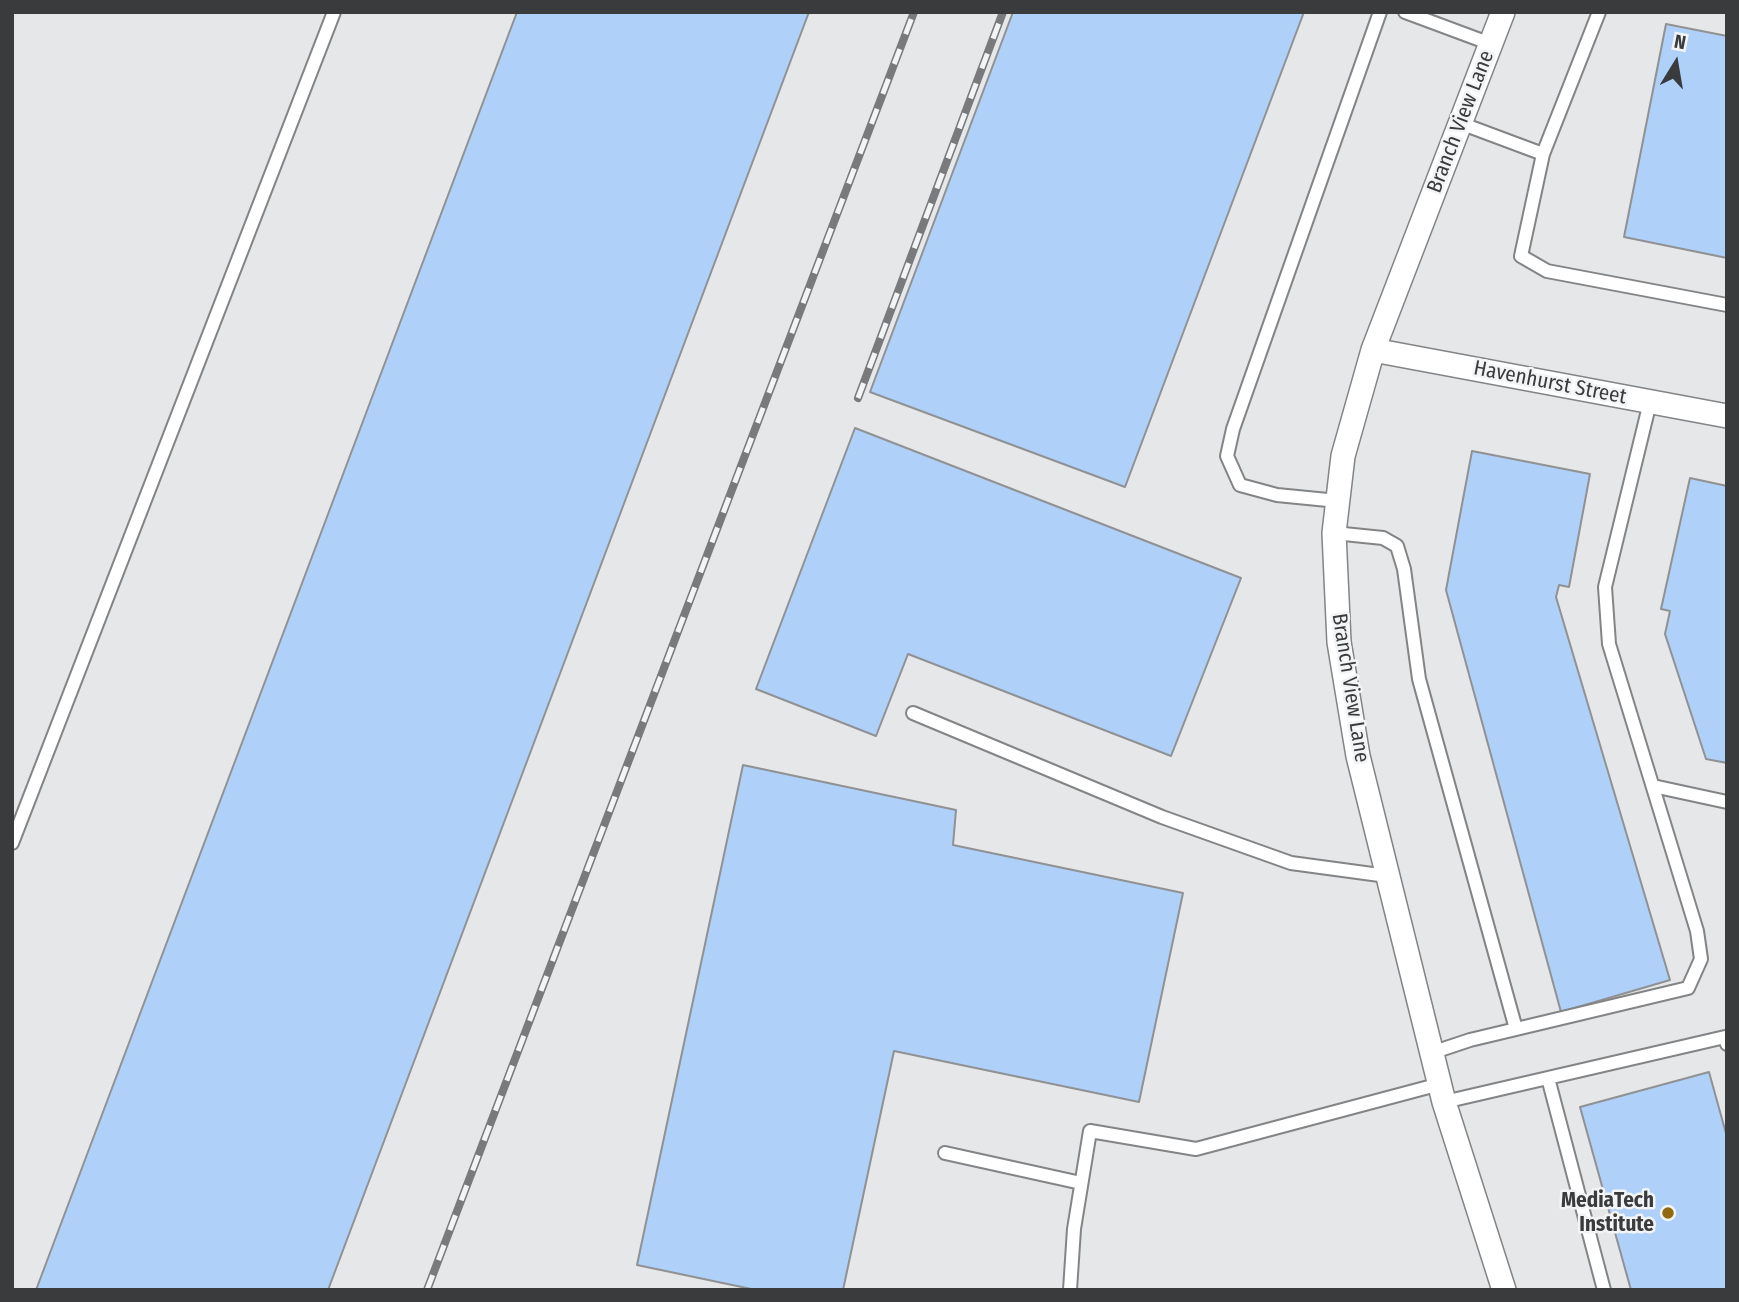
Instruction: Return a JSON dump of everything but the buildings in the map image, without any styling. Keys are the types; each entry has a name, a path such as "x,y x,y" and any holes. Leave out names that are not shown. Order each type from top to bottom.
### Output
{"street":[{"name":"Branch View Lane","path":"1503,12 1373,350 1343,456 1334,533 1339,642 1358,756 1442,1093 1504,1290"},
{"name":"Havenhurst Street","path":"1373,350 1727,416"}],"lane":[{"path":"12,843 334,12"},
{"path":"1338,501 1277,495 1240,485 1227,456 1233,429 1380,12"},
{"path":"1405,12 1491,44"},
{"path":"1599,12 1543,154 1521,256 1547,271 1727,305"},
{"path":"1460,123 1543,154"},
{"path":"1432,1054 1470,1040 1688,988 1701,958 1697,931 1609,644 1605,587 1650,402"},
{"path":"1334,533 1383,538 1397,546 1404,569 1419,679 1516,1029"},
{"path":"913,713 1162,817 1291,863 1387,876"},
{"path":"1653,786 1727,802"},
{"path":"1070,1290 1074,1229 1090,1131 1196,1149 1442,1093 1548,1078 1724,1037 1727,1044"},
{"path":"1548,1078 1604,1290"},
{"path":"945,1153 1081,1183"}],"railway":[{"path":"427,1290 914,12"},
{"path":"858,398 1003,12"}],"place":[{"name":"MediaTech Institute","path":"1668,1213"}]}
